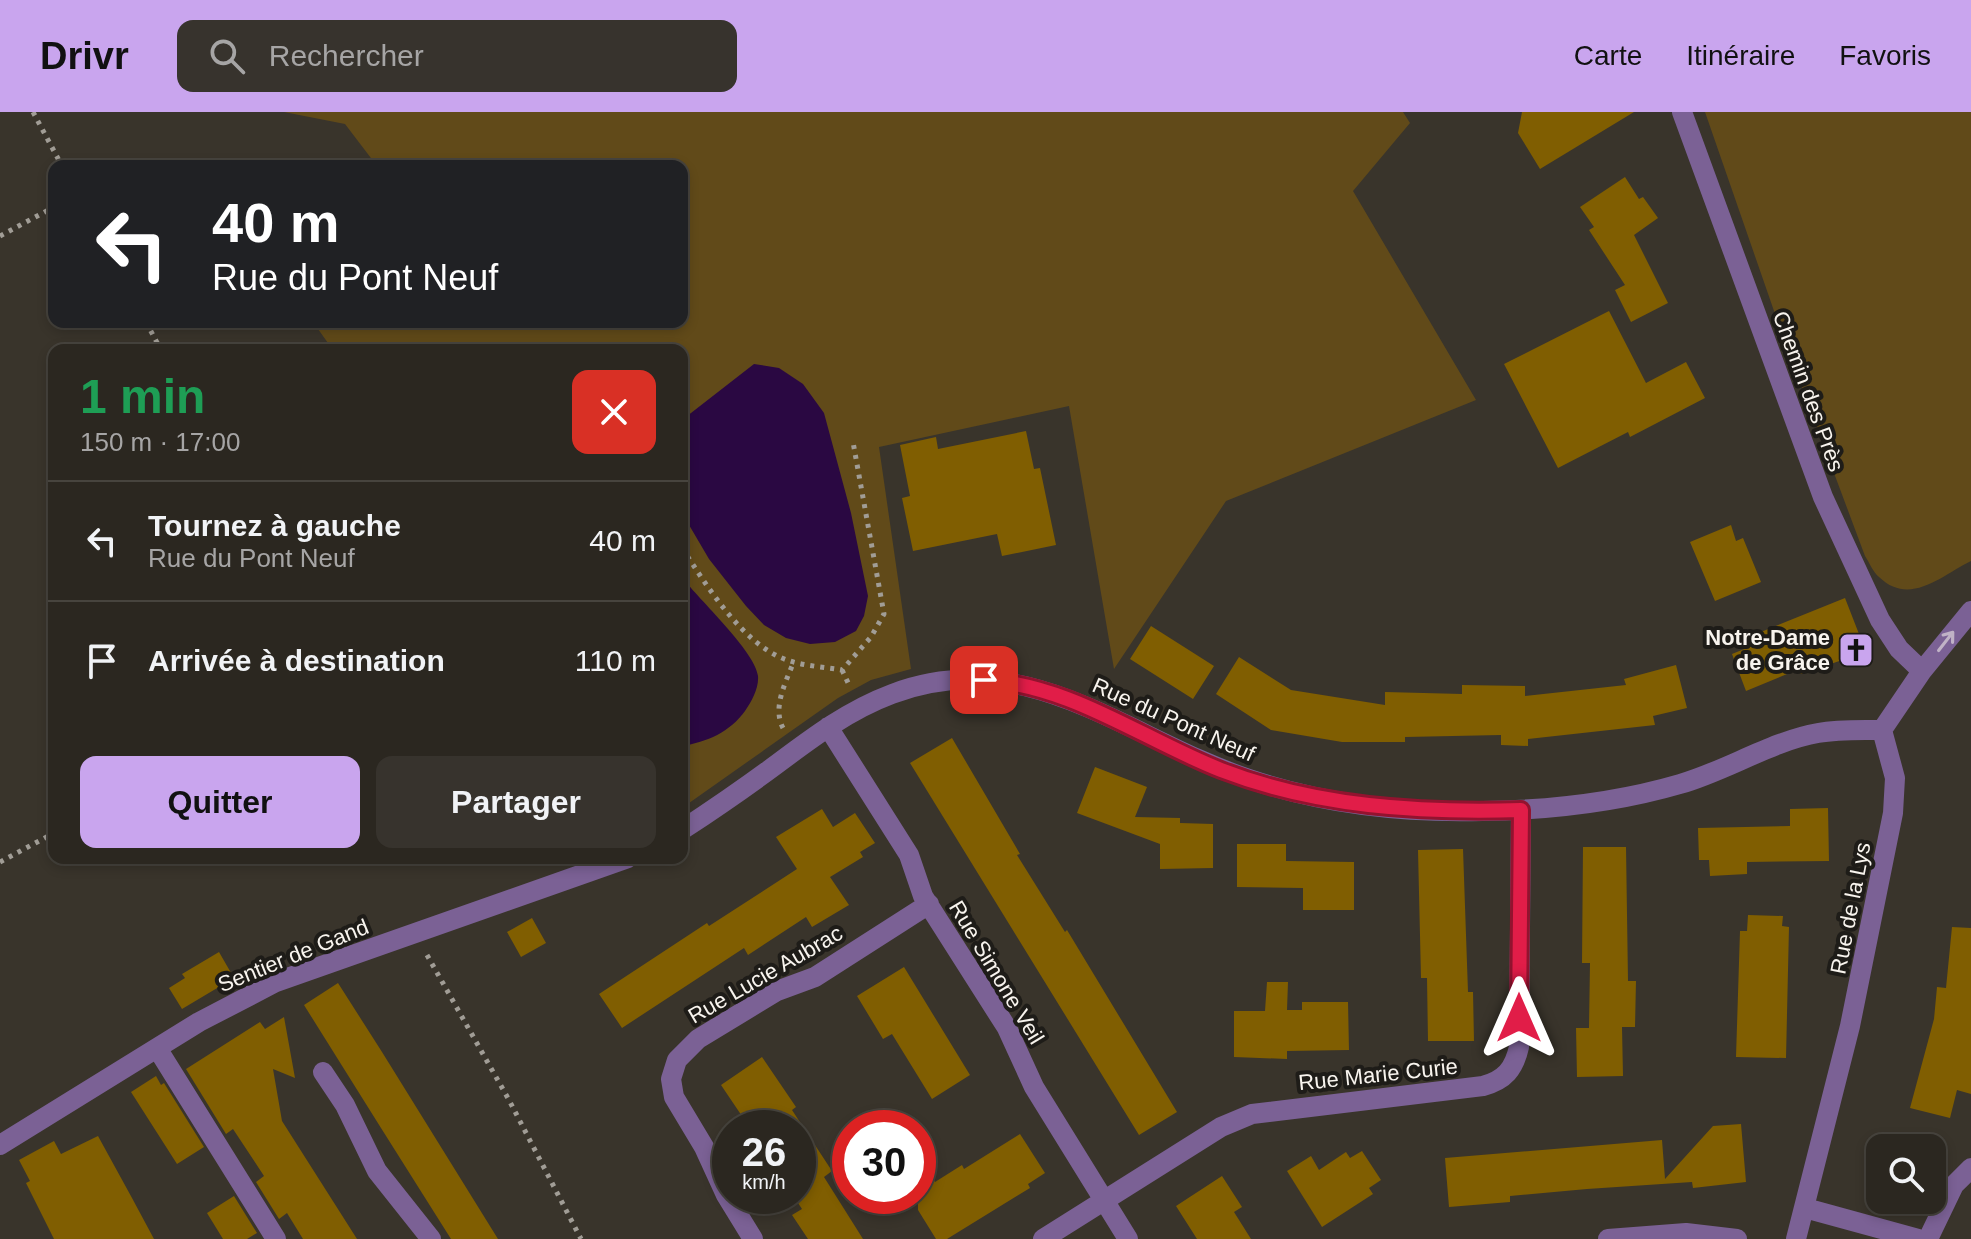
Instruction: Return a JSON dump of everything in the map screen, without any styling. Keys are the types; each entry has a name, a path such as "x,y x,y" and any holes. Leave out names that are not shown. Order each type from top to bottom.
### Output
{"street":[{"name":"Chemin des Près","path":"1682,112 1823,497 1884,627 1899,649 1922,671"},
{"path":"1882,730 1922,671 1971,611"},
{"name":"Rue du Pont Neuf","path":"828,727 859,708 912,688 971,680 1019,683 1079,703 1223,771 1279,788 1409,809 1521,810 1588,805 1651,792 1715,772 1816,733 1882,730"},
{"path":"688,826 828,727"},
{"name":"Rue Simone Veil","path":"828,727 913,863 920,888 929,904 1007,1028 1034,1087 1128,1239"},
{"name":"Rue de la Lys","path":"1796,1239 1850,1026 1894,804 1893,764 1882,730"},
{"name":"Rue Marie Curie","path":"1105,1201 1221,1127 1252,1114 1483,1086 1504,1078 1511,1070 1519,1047 1521,810"},
{"name":"Sentier de Gand","path":"0,1145 225,1007 276,982 611,864"},
{"name":"Rue Lucie Aubrac","path":"753,1239 674,1097 671,1079 677,1060 710,1031 777,991 815,977 929,904"},
{"path":"157,1048 276,1239"},
{"path":"323,1072 345,1105 377,1171 431,1239"},
{"path":"1928,1239 1954,1185 1971,1168"},
{"path":"1043,1239 1105,1201"},
{"path":"1805,1208 1918,1239"},
{"path":"1608,1239 1686,1233 1737,1239"}],"path":[{"path":"33,112 59,160"},
{"path":"0,236 48,210"},
{"path":"688,557 756,645 794,661 842,670 871,637 884,614 853,442"},
{"path":"787,734 779,720 780,699 794,661"},
{"path":"0,862 48,836"},
{"path":"414,933 509,1100 581,1239"}],"shaded area":[{"path":"284,112 1403,112 1410,123 1353,191 1476,400 1226,501 1114,669 1069,406 879,447 911,669 871,680 838,698 688,804 688,344 329,344 317,328 688,328 688,160 372,160 345,124"},
{"path":"1705,112 1971,112 1971,561 1926,586 1902,589 1891,586 1877,575 1865,556 1782,334"},
{"path":"754,364 779,368 803,384 824,413 851,513 868,596 864,616 856,631 835,642 810,644 786,638 764,625 709,559 688,523 688,415"},
{"path":"688,584 747,653 758,676 756,690 739,718 725,730 688,745"}],"building":[{"path":"1522,112 1634,112 1540,169 1518,133"},
{"path":"1625,177 1639,199 1643,197 1658,218 1634,235 1668,303 1631,322 1615,290 1625,285 1589,230 1594,227 1580,207"},
{"path":"1609,311 1646,383 1686,362 1705,398 1630,437 1628,432 1558,468 1504,364"},
{"path":"1026,431 1034,469 1040,468 1056,545 1002,556 997,534 913,551 902,498 910,496 900,445 936,437 938,449"},
{"path":"1731,525 1736,541 1743,538 1761,582 1715,601 1690,542"},
{"path":"1845,598 1866,652 1801,674 1799,669 1746,691 1732,654 1764,641 1761,632"},
{"path":"1151,626 1214,666 1193,699 1130,659"},
{"path":"1239,657 1291,690 1385,705 1385,692 1462,694 1462,685 1525,686 1525,696 1626,685 1624,679 1676,665 1687,708 1653,716 1655,725 1528,739 1528,746 1501,745 1501,735 1405,737 1405,742 1342,742 1271,730 1216,694"},
{"path":"952,738 1020,854 1017,855 1065,932 1067,930 1177,1112 1139,1135 910,763"},
{"path":"1095,767 1147,787 1135,817 1180,818 1180,823 1213,824 1213,868 1160,869 1160,844 1077,813"},
{"path":"1828,808 1829,861 1747,862 1747,874 1710,876 1709,860 1699,860 1698,828 1790,826 1790,809"},
{"path":"822,809 833,827 855,813 875,843 860,852 863,857 830,877 849,905 812,927 806,917 748,955 744,948 622,1028 599,994 797,869 776,837"},
{"path":"1237,844 1286,844 1286,861 1354,862 1354,910 1303,910 1303,888 1237,887"},
{"path":"1583,847 1626,847 1628,981 1636,981 1635,1027 1622,1027 1623,1076 1577,1077 1576,1028 1589,1028 1590,963 1582,963"},
{"path":"1463,849 1468,992 1473,992 1474,1041 1428,1041 1427,978 1421,978 1418,850"},
{"path":"1748,915 1783,916 1782,926 1789,927 1786,1058 1736,1057 1740,931 1747,931"},
{"path":"532,918 546,943 521,957 507,932"},
{"path":"1952,927 1971,928 1971,1094 1957,1090 1950,1118 1910,1108 1934,1019 1937,987 1946,988"},
{"path":"219,952 234,978 182,1009 169,988 185,978 182,974"},
{"path":"904,967 970,1075 932,1099 892,1034 883,1039 857,996"},
{"path":"1267,982 1288,982 1287,1010 1302,1010 1302,1002 1348,1002 1349,1050 1287,1051 1287,1059 1234,1057 1234,1011 1265,1011"},
{"path":"338,983 498,1239 451,1239 304,1005"},
{"path":"284,1017 295,1078 273,1069 282,1121 357,1239 303,1239 287,1213 279,1219 256,1182 264,1176 233,1129 226,1134 186,1069 260,1022 265,1029"},
{"path":"762,1057 796,1107 792,1110 738,1110 721,1085"},
{"path":"156,1076 161,1085 164,1083 204,1147 177,1164 131,1092"},
{"path":"1741,1124 1746,1182 1693,1188 1692,1182 1587,1189 1510,1196 1510,1202 1449,1207 1445,1158 1662,1140 1665,1179 1713,1126"},
{"path":"1020,1134 1045,1173 1028,1184 1030,1188 947,1239 936,1239 920,1214 936,1214 936,1181 962,1165 964,1169"},
{"path":"98,1136 154,1239 54,1239 26,1183 30,1181 19,1160 54,1141 61,1154"},
{"path":"816,1147 832,1171 824,1177 832,1190 832,1214 847,1214 863,1239 808,1239 792,1215 816,1214"},
{"path":"1362,1151 1381,1180 1369,1188 1373,1194 1322,1227 1287,1171 1311,1156 1319,1170 1346,1152 1350,1158"},
{"path":"1222,1176 1242,1207 1234,1212 1251,1239 1197,1239 1176,1206"},
{"path":"234,1196 257,1233 247,1239 223,1239 207,1213"}],"place":[{"name":"Notre-Dame de Grâce","path":"1856,650"}],"route":[{"path":"984,680 1019,683 1053,693 1223,771 1279,788 1409,809 1521,810 1519,1018"}]}
